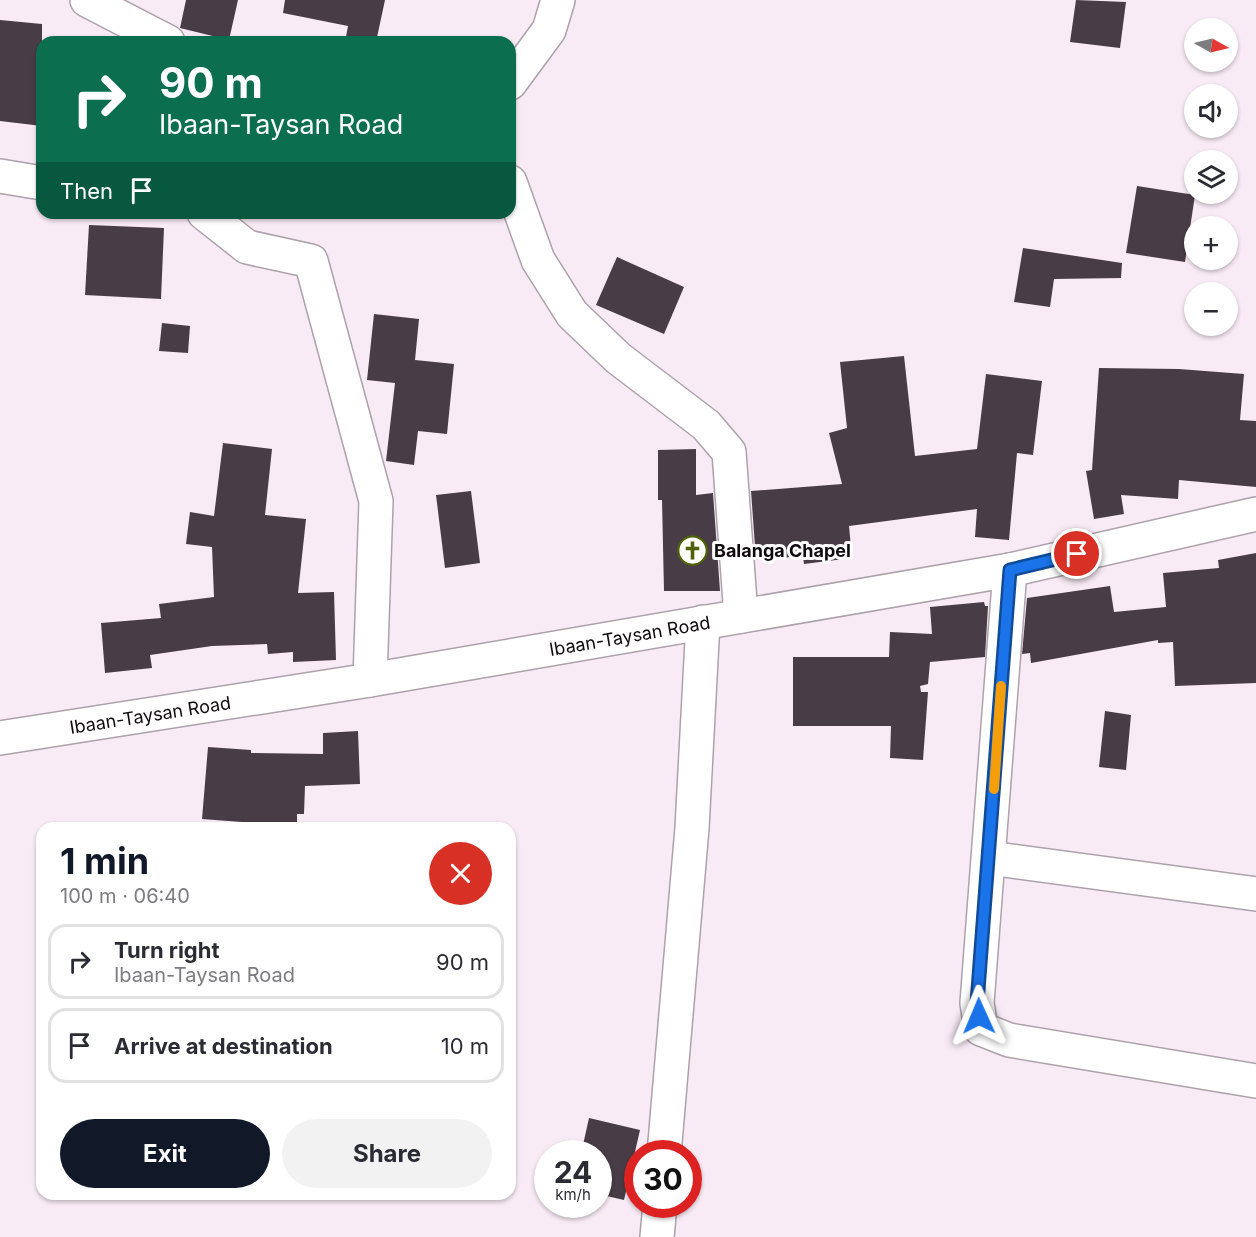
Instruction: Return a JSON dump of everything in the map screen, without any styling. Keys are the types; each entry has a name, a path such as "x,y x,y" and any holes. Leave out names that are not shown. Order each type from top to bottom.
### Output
{"street":[{"path":"87,0 156,36"},
{"path":"516,74 549,30 558,0"},
{"path":"0,176 36,182"},
{"path":"516,199 538,260 572,314 618,358 706,425 729,452 741,616"},
{"path":"212,219 247,247 311,261 376,501 370,680"},
{"name":"Ibaan-Taysan Road","path":"0,738 370,680 1010,570 1256,514"},
{"path":"1010,570 977,1003 981,1029 1009,1040 1256,1081"},
{"path":"665,1140 692,828 703,622"},
{"path":"989,858 1256,894"},
{"path":"657,1237 659,1218"}],"building":[{"path":"186,0 238,0 230,36 213,36 180,28"},
{"path":"285,0 385,0 377,36 346,36 348,26 283,13"},
{"path":"1076,0 1126,2 1120,48 1070,42"},
{"path":"0,20 42,24 42,36 36,36 36,125 0,121"},
{"path":"1137,186 1184,193 1184,204 1194,204 1192,216 1184,216 1184,262 1126,253"},
{"path":"89,225 164,228 161,299 85,295"},
{"path":"1023,248 1122,263 1121,278 1054,279 1050,307 1014,302"},
{"path":"617,257 684,287 664,334 596,305"},
{"path":"374,314 419,319 415,360 454,364 447,434 418,431 414,465 386,461 395,383 367,380"},
{"path":"162,323 190,326 188,353 159,351"},
{"path":"904,356 915,456 977,449 986,374 1042,381 1033,455 1017,453 1009,540 975,537 977,509 849,526 852,558 804,564 803,556 756,560 751,491 842,484 829,433 847,428 840,362"},
{"path":"1099,368 1179,369 1244,374 1240,420 1256,421 1256,487 1179,480 1178,499 1121,495 1124,514 1094,519 1086,471 1092,470"},
{"path":"223,443 272,449 265,515 306,519 298,593 334,592 336,660 293,662 293,652 268,654 267,644 212,646 150,655 152,668 105,673 101,623 161,618 159,604 214,597 212,547 186,544 190,512 214,516"},
{"name":"Balanga Chapel","path":"696,449 696,495 713,493 720,591 664,591 662,500 658,500 658,450"},
{"path":"471,491 480,563 445,568 436,495"},
{"path":"1256,553 1256,683 1175,686 1173,642 1158,643 1158,640 1031,663 1030,653 1022,654 1027,598 1110,586 1114,612 1166,607 1163,573 1219,568 1218,560"},
{"path":"984,602 985,606 988,606 985,657 930,662 928,684 920,686 921,692 928,692 923,760 890,758 891,726 793,726 793,657 889,657 890,632 932,634 930,607"},
{"path":"1105,711 1131,715 1126,770 1099,767"},
{"path":"358,731 360,784 305,786 304,814 297,814 297,822 202,819 208,747 251,750 251,753 323,754 323,733"},
{"path":"589,1118 640,1130 638,1140 624,1140 624,1200 612,1197 612,1140 584,1140"}],"slow traffic":[{"path":"994,789 1001,686"}],"place":[{"name":"Balanga Chapel","path":"693,550"}],"route":[{"path":"979,1016 977,1003 1010,570 1077,554"}]}
